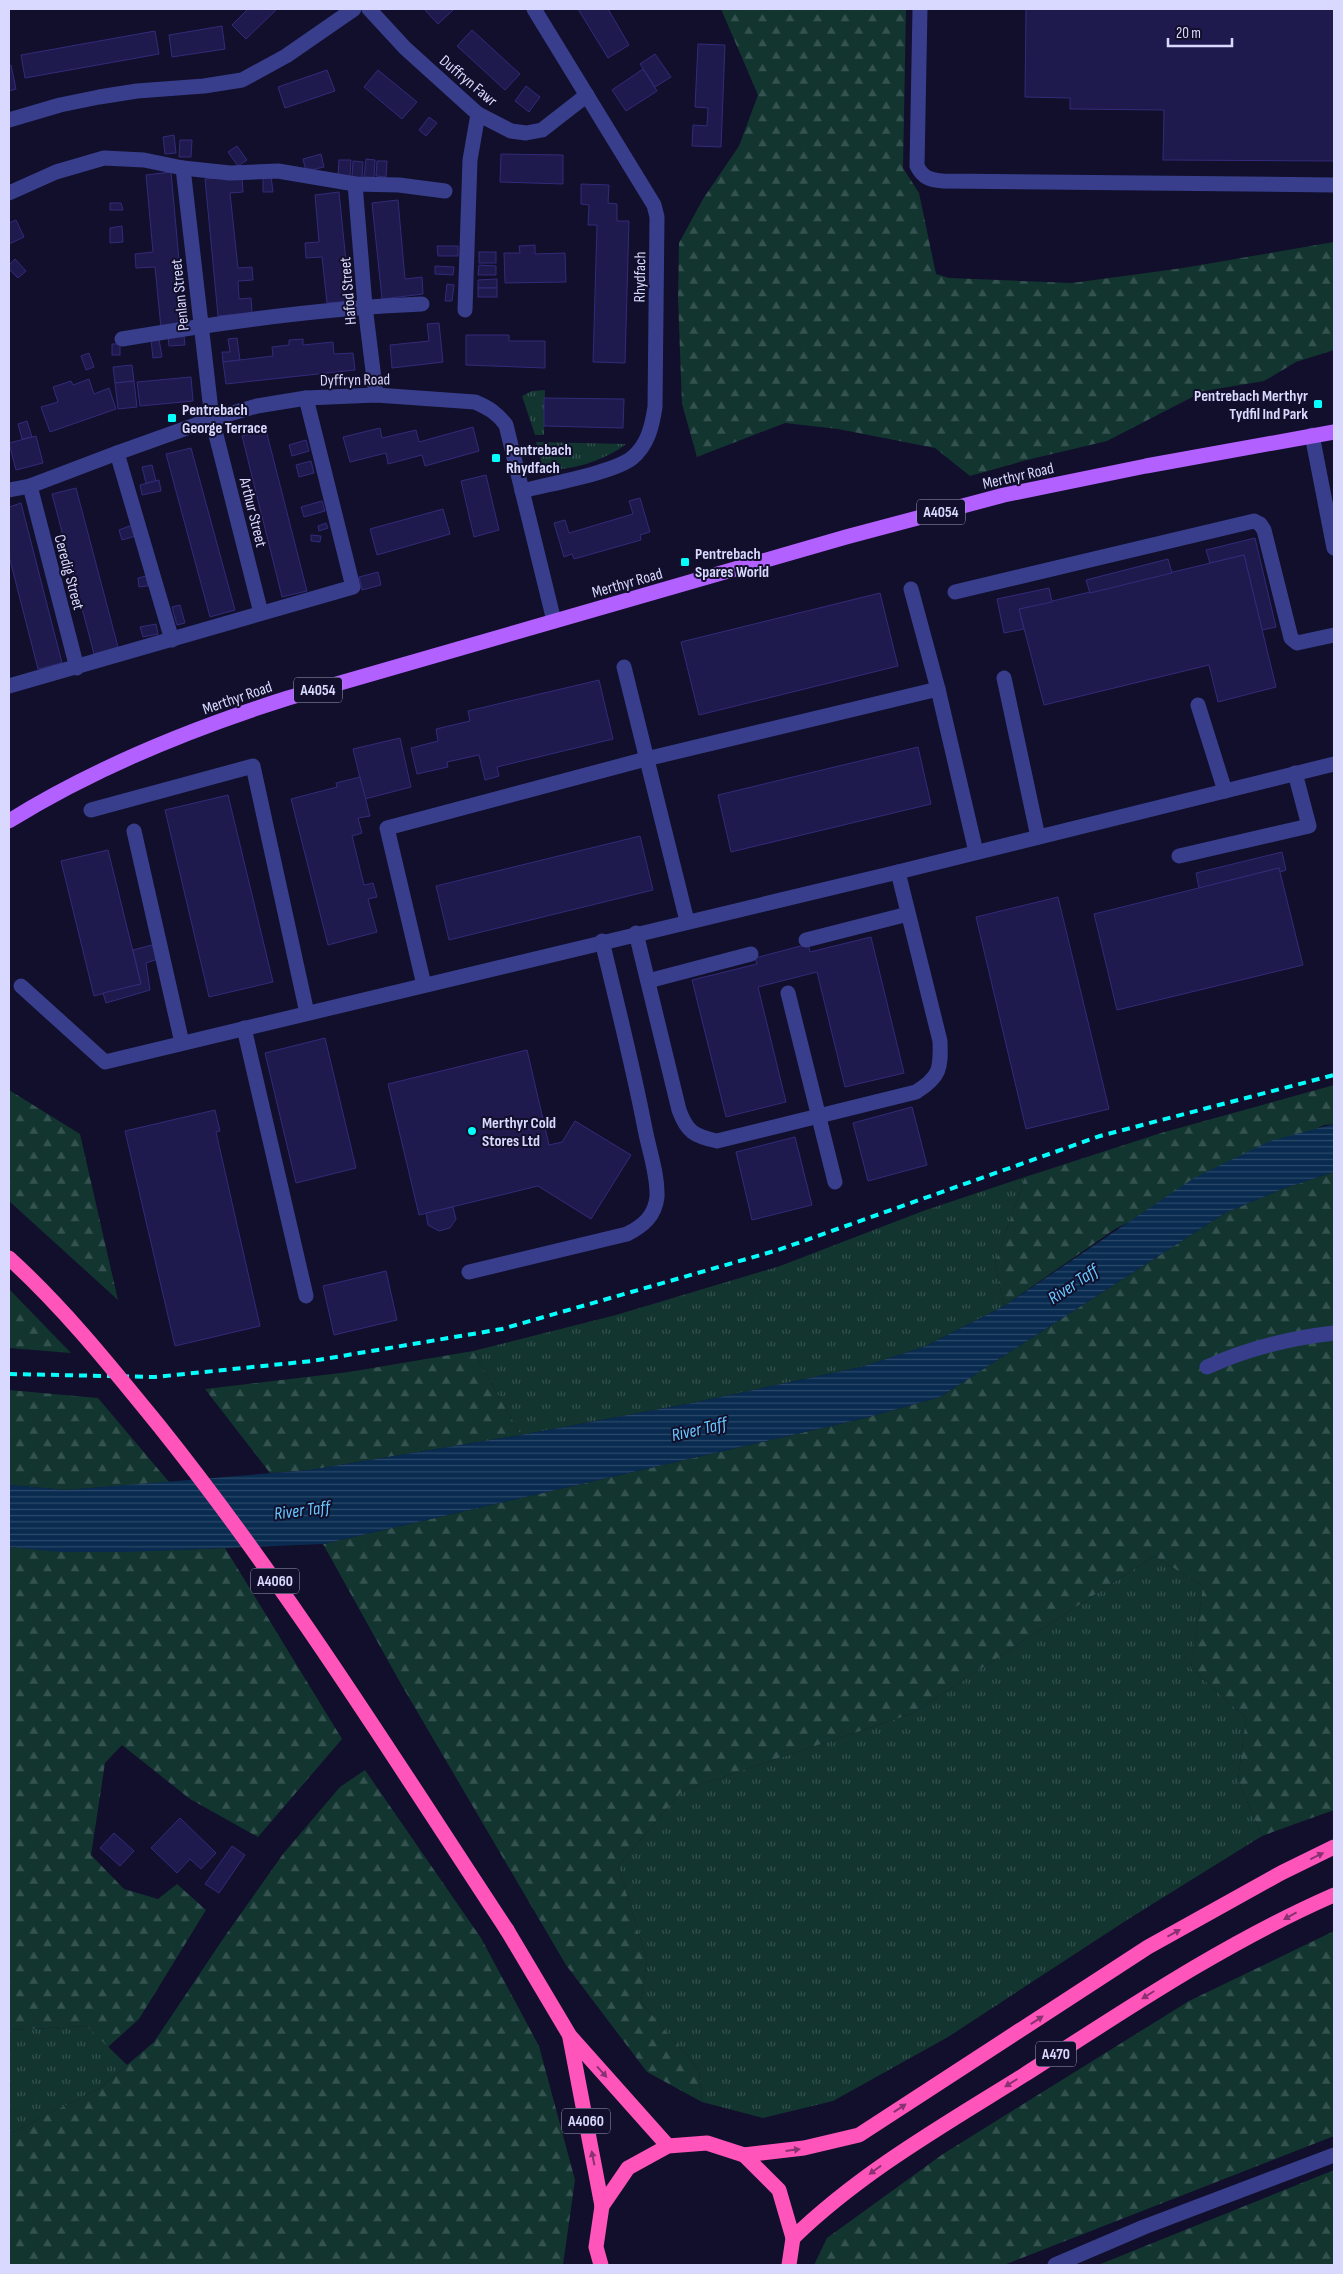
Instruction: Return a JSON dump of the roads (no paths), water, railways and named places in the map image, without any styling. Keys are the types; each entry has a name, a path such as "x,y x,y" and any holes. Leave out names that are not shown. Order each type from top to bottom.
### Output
{"highway":[{"name":"A4060","path":"9,1258 42,1288 97,1350 189,1464 274,1580 507,1930 570,2036 668,2146"},
{"name":"A470","path":"744,2155 804,2148 859,2135 1148,1947 1281,1873 1334,1847"},
{"name":"A470","path":"793,2238 821,2211 876,2168 1168,1983 1297,1911 1334,1895"},
{"name":"A4060","path":"570,2036 602,2206"},
{"path":"601,2265 596,2247 602,2206 628,2168 668,2146 707,2143 744,2155 779,2190 793,2238 789,2265"}],"main road":[{"name":"Merthyr Road","path":"9,821 120,760 230,716 846,537 1004,495 1334,432"}],"street":[{"path":"9,120 60,105 137,90 204,86 242,80 286,56 354,9"},
{"name":"Duffryn Fawr","path":"369,9 405,48 478,114 511,131 526,133 542,130 586,95"},
{"name":"Rhydfach","path":"522,491 617,466 633,458 646,441 652,426 655,407 657,217 654,205 534,9"},
{"path":"920,9 917,166 922,176 933,181 1334,185"},
{"path":"465,310 470,160 478,114"},
{"path":"9,193 56,172 104,158 144,160 184,168 230,173 278,171 355,184 399,185 445,191"},
{"name":"Penlan Street","path":"184,168 200,326 212,419"},
{"name":"Hafod Street","path":"355,184 365,306 376,395"},
{"path":"122,339 200,326 365,306 422,304"},
{"name":"Dyffryn Road","path":"9,490 30,486 118,452 212,419 257,406 306,398 376,395 462,400 488,407 498,414 506,425 554,621"},
{"path":"9,686 77,668 353,587 306,398"},
{"name":"Arthur Street","path":"212,419 261,613"},
{"path":"1312,435 1334,548"},
{"path":"118,452 172,640"},
{"name":"Ceredig Street","path":"30,486 77,668"},
{"path":"955,592 1254,521 1260,524 1264,530 1291,638 1297,643 1334,635"},
{"path":"911,589 938,689 976,852"},
{"path":"624,667 687,921"},
{"path":"1004,678 1038,837"},
{"path":"424,985 387,828 646,759 938,689"},
{"path":"1198,705 1225,791"},
{"path":"21,986 104,1062 602,941 898,872 1334,764"},
{"path":"91,810 252,766 307,1013"},
{"path":"1179,856 1309,826 1296,774"},
{"path":"134,831 182,1043"},
{"path":"636,933 679,1110 685,1125 700,1137 717,1141 916,1092 932,1082 941,1063 940,1041 898,872"},
{"path":"806,940 908,914"},
{"path":"469,1272 627,1234 640,1227 649,1219 654,1208 657,1196 651,1159 635,1077 602,941"},
{"path":"648,981 751,954"},
{"path":"788,993 835,1182"},
{"path":"244,1028 306,1296"},
{"path":"1207,1368 1230,1356 1308,1336 1334,1333"},
{"path":"1055,2265 1144,2227 1334,2154"}],"water":[{"name":"River Taff","path":"1334,1124 1334,1172 1282,1189 1225,1213 940,1397 865,1418 323,1544 127,1552 59,1552 9,1547 9,1485 66,1490 310,1470 521,1435 692,1403 861,1367 924,1347 1004,1306 1194,1178 1270,1141"}],"railway":[{"path":"9,1374 155,1377 312,1361 502,1329 778,1250 1100,1136 1334,1075"}],"place":[{"name":"Pentrebach Merthyr Tydfil Ind Park","path":"1318,404"},
{"name":"Pentrebach George Terrace","path":"172,418"},
{"name":"Pentrebach Rhydfach","path":"496,458"},
{"name":"Pentrebach Spares World","path":"685,562"},
{"name":"Merthyr Cold Stores Ltd","path":"472,1131"}]}
